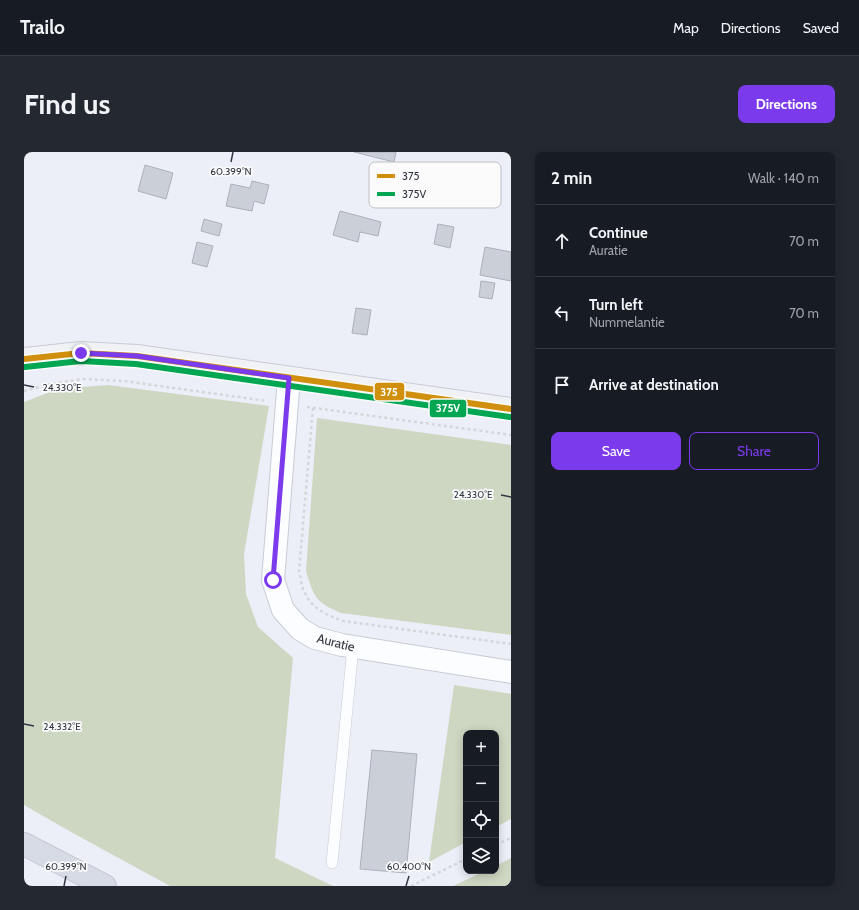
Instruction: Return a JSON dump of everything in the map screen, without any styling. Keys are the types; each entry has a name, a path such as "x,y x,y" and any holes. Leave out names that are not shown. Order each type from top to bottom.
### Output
{"highway":[{"path":"24,844 105,886"}],"street":[{"path":"24,359 81,353 137,356 511,409"},
{"name":"Auratie","path":"289,378 273,580 283,610 300,629 315,638 353,647 511,672"}],"lane":[{"path":"332,863 353,647"}],"path":[{"path":"313,408 299,571 304,593 314,606 327,615 343,621 511,644"},
{"path":"499,844 511,838"},
{"path":"411,886 463,860"}],"green space":[{"path":"108,385 269,406 244,554 246,594 258,627 293,658 275,858 333,886 170,886 24,805 24,402 58,389"},
{"path":"317,418 511,445 511,635 341,613 332,609 317,598 311,587 306,571"},
{"path":"454,685 511,694 511,819 499,825 499,730 463,730 463,844 429,862"},
{"path":"511,858 511,886 453,886 479,874 499,874 499,864"}],"building":[{"path":"354,152 396,152 394,162"},
{"path":"145,165 173,173 166,199 138,191"},
{"path":"252,181 269,185 264,204 254,201 252,211 226,206 231,184 250,188"},
{"path":"340,211 381,222 378,236 360,232 358,242 333,235"},
{"path":"204,219 222,224 219,236 201,231"},
{"path":"438,224 454,227 450,248 434,244"},
{"path":"197,242 213,246 207,267 192,263"},
{"path":"485,247 511,252 511,281 480,275"},
{"path":"481,281 495,283 492,299 479,297"},
{"path":"356,308 371,310 367,335 352,333"},
{"path":"372,750 417,754 406,873 360,869"}],"transit line":[{"name":"375","path":"24,359 81,353 137,356 511,409"},
{"name":"375V","path":"25,367 81,361 136,364 510,417"}],"route":[{"path":"81,353 137,356 289,378 273,580"}]}
